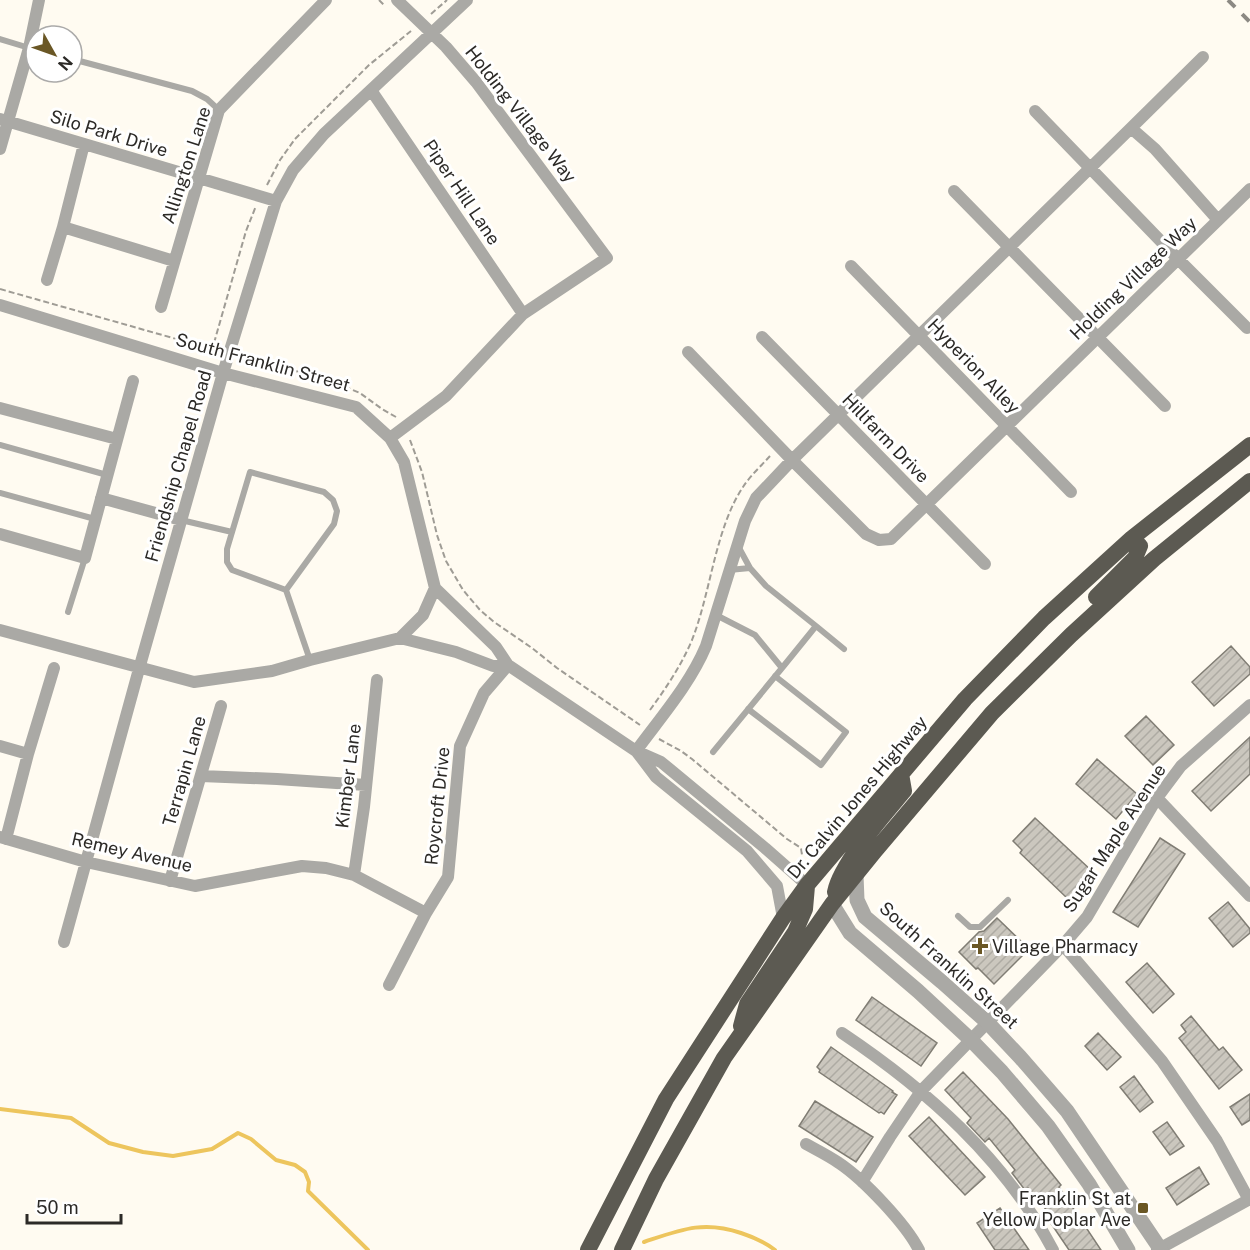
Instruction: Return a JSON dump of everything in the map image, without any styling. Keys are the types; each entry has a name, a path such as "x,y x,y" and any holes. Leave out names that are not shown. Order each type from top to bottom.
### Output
{"highway":[{"name":"Dr. Calvin Jones Highway","path":"588,1250 666,1099 783,918 807,885 965,699 1044,618 1132,538 1250,445"},
{"path":"622,1250 656,1179 724,1058 832,904 992,713 1071,635 1154,559 1250,481"},
{"path":"992,713 1004,689 1135,558 1140,546 1132,538"},
{"path":"832,904 837,884 855,853 904,791 901,774"},
{"path":"736,1041 747,1004 795,932 805,909 807,885"},
{"path":"596,1250 599,1228"}],"street":[{"path":"36,24 39,0"},
{"name":"Allington Lane","path":"161,307 219,110 326,0"},
{"name":"Friendship Chapel Road","path":"64,942 223,372 276,201 293,170 324,134 467,0"},
{"name":"Holding Village Way","path":"392,4 432,33 476,82 608,258 523,314"},
{"path":"636,751 698,664 706,646 745,521 756,498 838,414 1203,57"},
{"path":"0,149 4,120 24,71"},
{"name":"Piper Hill Lane","path":"371,90 523,314"},
{"path":"1035,111 1247,328"},
{"name":"Silo Park Drive","path":"4,120 276,201"},
{"name":"Holding Village Way","path":"688,351 866,534 879,540 891,539 1218,220 1155,149 1131,128"},
{"path":"47,280 84,144"},
{"path":"1218,220 1250,189"},
{"path":"954,191 1165,406"},
{"path":"63,227 174,261"},
{"name":"Hyperion Alley","path":"851,266 1071,492"},
{"name":"South Franklin Street","path":"0,305 223,372 356,407 390,438 404,462 435,588"},
{"path":"390,438 446,396 523,314"},
{"name":"Hillfarm Drive","path":"762,337 985,564"},
{"path":"0,534 85,558 133,381"},
{"path":"0,408 117,439"},
{"path":"101,498 181,520"},
{"path":"400,638 423,615 435,588 496,647 508,665 636,751 661,762 807,885"},
{"path":"0,630 194,682 272,671 400,638 456,652 493,666 508,665"},
{"name":"Roycroft Drive","path":"389,985 448,877 460,746 484,693 508,665"},
{"path":"3,838 54,668"},
{"name":"Kimber Lane","path":"354,875 377,680"},
{"name":"Sugar Maple Avenue","path":"862,1182 921,1091 1063,945 1087,917 1158,798 1181,766 1250,705"},
{"name":"Terrapin Lane","path":"170,881 221,706"},
{"path":"0,746 28,754"},
{"path":"636,751 656,777 747,851 777,886 783,918"},
{"path":"201,776 366,785"},
{"path":"1158,798 1250,896"},
{"name":"Remey Avenue","path":"3,838 86,862 195,886 302,866 326,868 354,875 426,914"},
{"name":"South Franklin Street","path":"856,875 857,900 865,917 988,1023 1067,1111 1159,1249"},
{"path":"832,904 850,933 918,991 1002,1072 1048,1126 1089,1184 1128,1250"},
{"path":"1063,945 1162,1061 1217,1142 1249,1199 1159,1249"},
{"path":"842,1033 879,1058 944,1111 991,1160 1023,1201 1053,1250"},
{"path":"806,1144 841,1164 862,1182 903,1226 919,1250"}],"lane":[{"path":"0,39 24,46"},
{"path":"84,62 192,91 207,99 219,110"},
{"path":"0,445 108,475"},
{"path":"250,472 324,492 333,500 337,511 334,524 286,590 232,570 227,562 226,549 250,472"},
{"path":"0,493 95,519"},
{"path":"181,520 232,532"},
{"path":"737,545 750,568 766,586 844,649"},
{"path":"68,612 85,558"},
{"path":"729,570 750,568"},
{"path":"286,590 310,660"},
{"path":"716,615 755,635 782,668"},
{"path":"713,752 816,626"},
{"path":"748,709 821,765 846,732 775,676"},
{"path":"958,916 970,927 980,927 1008,900"}],"path":[{"path":"379,0 392,4"},
{"path":"427,18 447,0"},
{"path":"267,185 280,160 295,139 369,65 411,30"},
{"path":"0,289 194,344 212,347 256,204"},
{"path":"214,343 221,345"},
{"path":"238,349 249,357 336,383 360,393 396,417"},
{"path":"410,437 446,561 463,590 494,622 557,668 639,725 643,720"},
{"path":"646,715 671,681 693,638 731,509 743,487 773,453"},
{"path":"664,743 681,751 787,839 801,848 802,855"}],"building":[{"path":"1231,646 1250,667 1250,674 1214,706 1192,682"},
{"path":"1146,716 1174,745 1153,765 1125,736"},
{"path":"1250,737 1250,774 1211,811 1192,791"},
{"path":"1097,759 1137,794 1116,819 1076,784"},
{"path":"1035,818 1093,872 1068,899 1020,853 1022,850 1013,841"},
{"path":"1160,838 1185,854 1138,927 1113,912"},
{"path":"1228,902 1250,929 1250,933 1233,947 1209,918"},
{"path":"997,918 1029,949 994,984 959,952"},
{"path":"1147,963 1174,994 1153,1013 1126,982"},
{"path":"872,997 937,1043 921,1066 856,1020"},
{"path":"1191,1016 1219,1050 1223,1047 1242,1070 1219,1089 1179,1038 1186,1032 1181,1025"},
{"path":"1098,1033 1121,1057 1107,1070 1085,1046"},
{"path":"831,1047 897,1095 884,1114 879,1113 819,1072 817,1067"},
{"path":"963,1072 1008,1119 1061,1185 1059,1187 1101,1250 1069,1250 1046,1216 1049,1213 1028,1188 1025,1190 1012,1173 1015,1170 989,1138 985,1142 967,1123 971,1118 945,1090"},
{"path":"1134,1076 1153,1102 1140,1112 1120,1087"},
{"path":"1250,1094 1250,1120 1242,1125 1230,1107"},
{"path":"815,1101 873,1137 856,1162 799,1126"},
{"path":"929,1117 985,1177 965,1195 909,1136"},
{"path":"1167,1122 1184,1146 1170,1155 1153,1132"},
{"path":"1199,1167 1209,1184 1177,1205 1166,1188"},
{"path":"1000,1208 1029,1250 995,1250 977,1223"}],"waterway":[{"path":"0,1109 71,1118 109,1143 143,1152 173,1156 212,1149 238,1133 251,1139 276,1160 295,1165 305,1172 309,1182 308,1191 368,1250"},
{"path":"644,1242 680,1230 715,1227 750,1236 775,1250"}],"railway":[{"path":"1228,0 1250,22"}],"place":[{"name":"Village Pharmacy","path":"980,946"},
{"name":"Franklin St at Yellow Poplar Ave","path":"1143,1208"}]}
